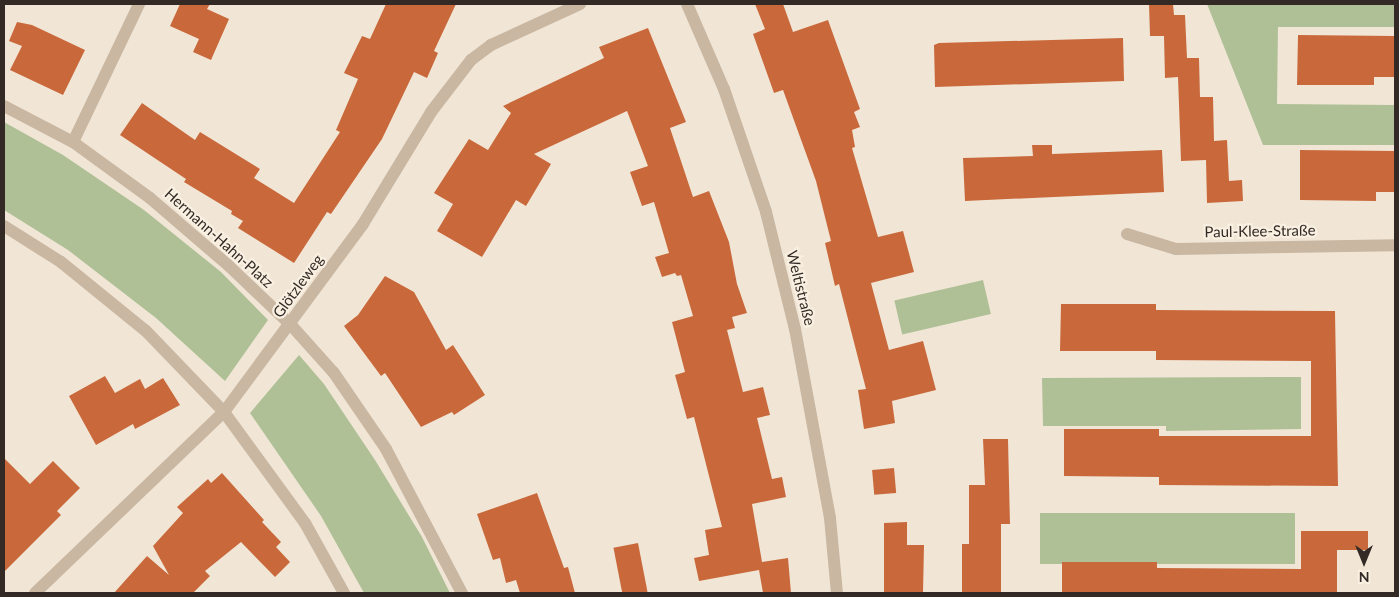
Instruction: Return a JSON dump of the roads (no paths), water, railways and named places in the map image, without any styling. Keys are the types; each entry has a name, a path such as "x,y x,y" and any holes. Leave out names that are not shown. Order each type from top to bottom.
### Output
{"street":[{"path":"73,142 139,4"},
{"name":"Glötzleweg","path":"35,593 224,412 291,325 363,224 430,112 471,60 491,45 580,4"},
{"name":"Weltistraße","path":"687,4 732,112 766,212 790,309 830,518 837,593"},
{"name":"Hermann-Hahn-Platz","path":"4,106 73,142 150,198 229,266 291,325 334,373 386,449 462,593"},
{"path":"4,226 61,262 146,331 224,412 305,523 344,593"},
{"name":"Paul-Klee-Straße","path":"1127,234 1176,249 1395,245"}]}
